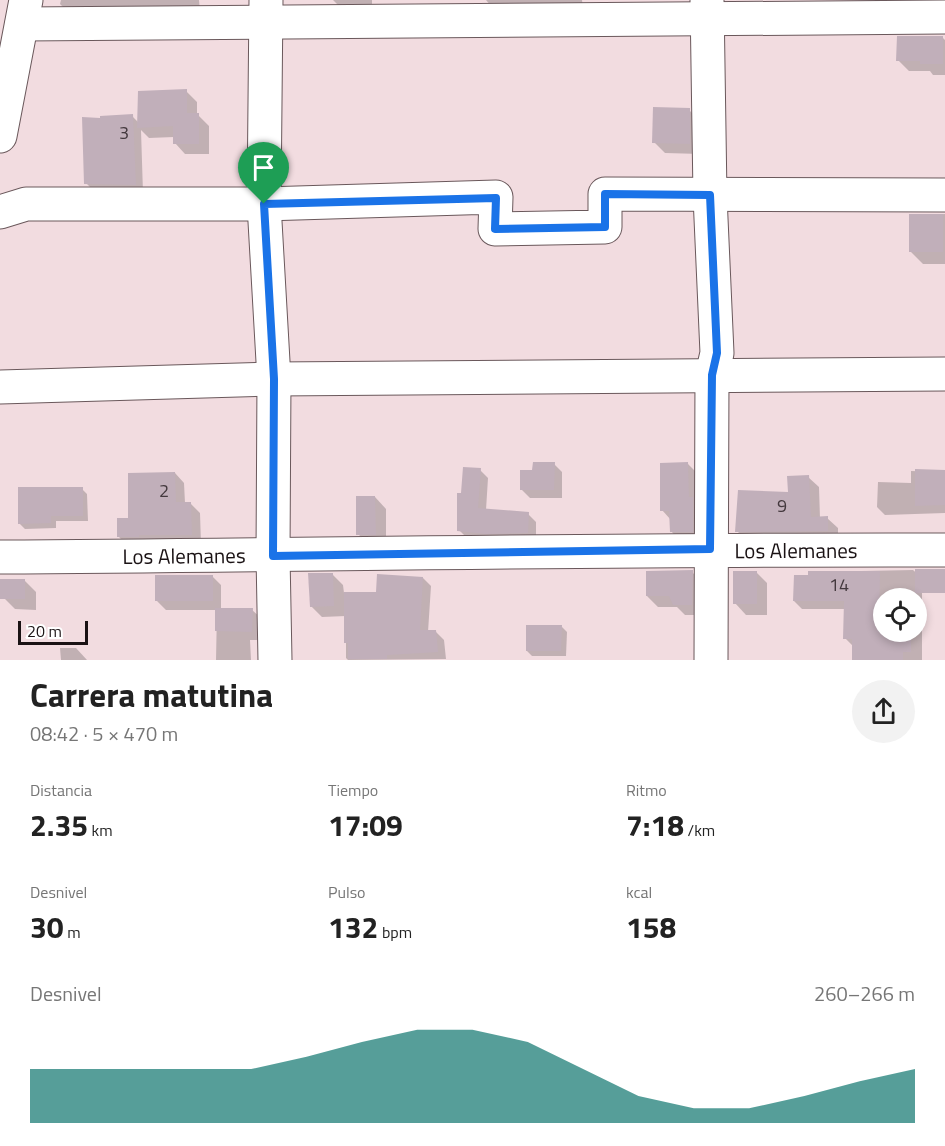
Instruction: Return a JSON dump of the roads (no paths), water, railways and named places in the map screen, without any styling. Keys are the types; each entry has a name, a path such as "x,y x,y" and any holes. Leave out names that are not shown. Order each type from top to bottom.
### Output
{"street":[{"path":"707,10 710,195 717,353 712,375 711,660"},
{"path":"0,136 16,31 266,12 707,10 945,17"},
{"path":"266,12 264,204 274,379 275,660"},
{"path":"0,212 26,204 264,204 496,198 495,229 605,227 605,194 945,195"},
{"path":"0,387 274,379 945,374"},
{"name":"Los Alemanes","path":"0,557 273,556 710,549 945,550"}]}
